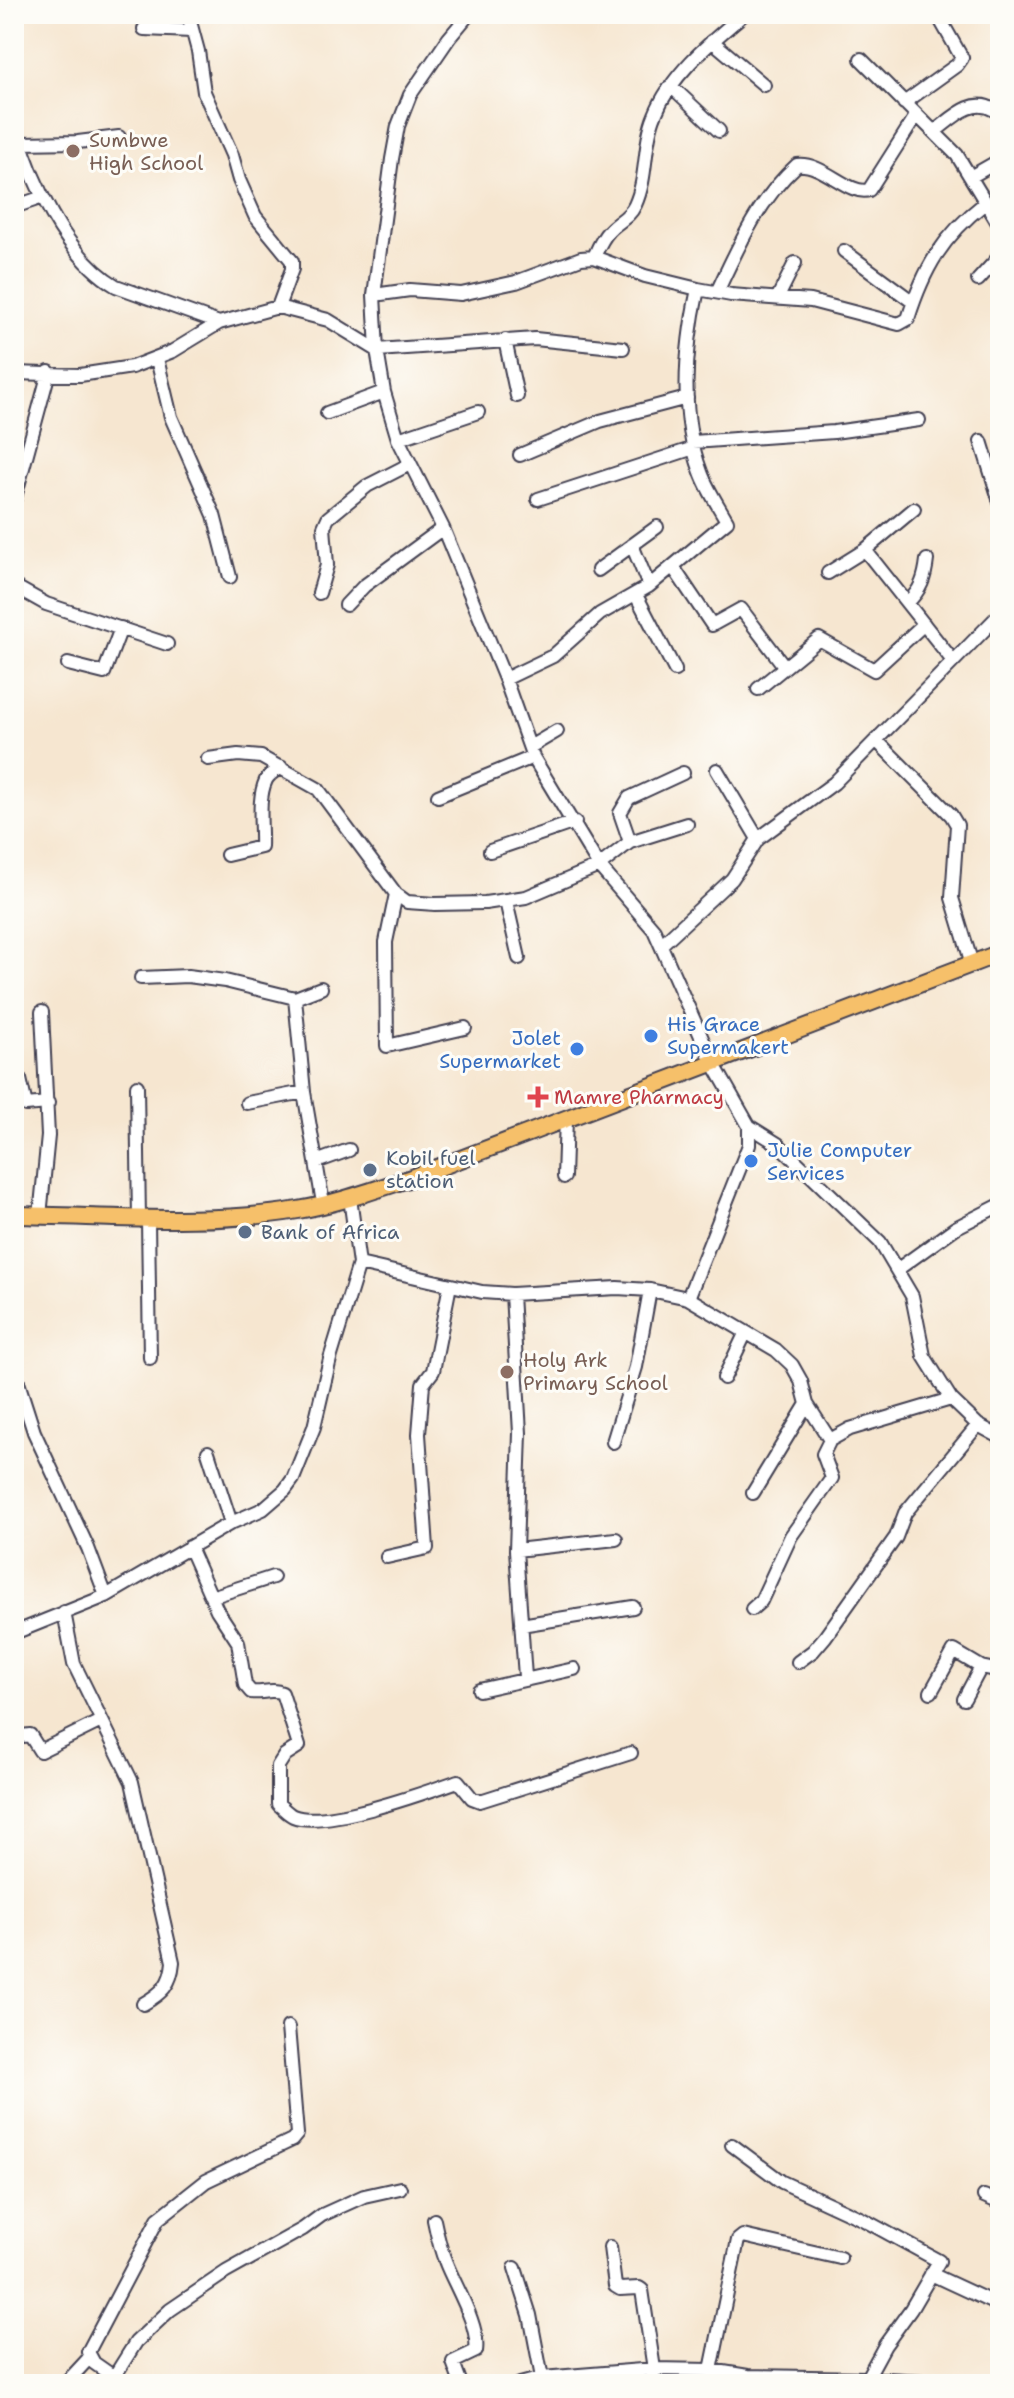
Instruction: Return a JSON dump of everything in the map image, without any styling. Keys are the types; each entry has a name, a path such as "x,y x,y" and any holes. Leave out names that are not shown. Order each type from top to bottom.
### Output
{"main road":[{"path":"14,1215 144,1220 245,1217 301,1210 350,1198 411,1178 1000,953"}],"street":[{"path":"188,14 204,92 232,155 239,180 255,216 292,261 278,307"},
{"path":"469,14 410,95 398,126 384,208 374,295 377,350 384,392 398,439 443,528 532,752 599,866 654,930 712,1061 749,1126 778,1144 880,1242 912,1296 924,1356 951,1399 978,1425 1000,1437"},
{"path":"594,257 609,230 629,215 635,203 642,183 654,116 671,86 712,41 744,14"},
{"path":"997,14 1000,22"},
{"path":"904,103 957,65 962,58 941,21"},
{"path":"144,29 192,31"},
{"path":"712,41 764,85"},
{"path":"861,59 957,155 1000,226"},
{"path":"671,86 719,131"},
{"path":"934,132 976,104 984,104 994,110"},
{"path":"717,292 737,247 762,206 797,165 815,166 859,191 869,190 916,116"},
{"path":"14,123 43,197 73,244 101,277 116,286 219,323"},
{"path":"20,143 78,142 119,137"},
{"path":"972,176 1000,160"},
{"path":"14,207 43,197"},
{"path":"374,295 410,290 461,294 516,282 581,258 594,257 645,276 698,289 825,304 899,324 908,319 941,245 958,225 985,203"},
{"path":"844,251 913,302"},
{"path":"978,280 1000,256"},
{"path":"778,297 795,263"},
{"path":"505,679 553,656 600,614 649,586 727,521 701,472 687,398 688,343 698,289"},
{"path":"14,373 80,375 112,372 157,359 219,323 278,307 328,320 377,350 535,339 623,348"},
{"path":"505,340 517,396"},
{"path":"157,359 171,417 214,515 230,577"},
{"path":"14,501 49,372"},
{"path":"327,413 384,392"},
{"path":"520,455 600,421 687,398"},
{"path":"398,439 478,412"},
{"path":"538,499 694,445 771,434 834,432 919,420"},
{"path":"981,441 1000,502"},
{"path":"319,593 327,565 324,527 328,518 367,486 410,464"},
{"path":"828,573 865,550 914,509"},
{"path":"598,570 657,527"},
{"path":"346,605 364,586 443,528"},
{"path":"632,545 649,586"},
{"path":"865,550 953,661"},
{"path":"907,603 921,587 927,560"},
{"path":"673,567 712,625 741,609 785,667"},
{"path":"14,586 46,604 167,644"},
{"path":"636,595 675,670"},
{"path":"662,944 732,879 758,839 834,783 1000,614"},
{"path":"758,689 819,639 874,670 924,624"},
{"path":"68,664 104,673 121,628"},
{"path":"438,796 532,752 557,731"},
{"path":"876,740 951,815 957,825 952,898 972,964"},
{"path":"208,759 238,755 261,757 318,789 396,894 407,902 506,901 526,897 599,866 630,842 687,824"},
{"path":"227,855 261,847 265,782 267,776 281,767"},
{"path":"717,770 758,839"},
{"path":"630,842 620,813 629,798 683,773"},
{"path":"490,851 575,822"},
{"path":"396,894 386,942 387,1046 465,1028"},
{"path":"506,901 519,958"},
{"path":"141,978 188,976 212,979 295,998 321,988"},
{"path":"295,998 304,1092 323,1203"},
{"path":"40,1216 48,1136 42,1012"},
{"path":"14,1075 20,1079 26,1105 48,1103"},
{"path":"137,1086 150,1358"},
{"path":"247,1103 304,1092"},
{"path":"564,1177 566,1118"},
{"path":"688,1298 749,1145 749,1126"},
{"path":"316,1162 349,1150"},
{"path":"14,1633 106,1596 231,1523 263,1509 293,1479 314,1427 330,1359 359,1264 350,1198"},
{"path":"898,1269 955,1228 1000,1205"},
{"path":"359,1264 482,1292 650,1290 688,1298 776,1350 792,1365 801,1381 807,1404 830,1440"},
{"path":"387,1557 427,1548 419,1434 423,1384 433,1371 450,1285"},
{"path":"613,1442 636,1367 650,1290"},
{"path":"512,1294 520,1433 516,1550 525,1677"},
{"path":"14,1315 17,1379 34,1432 88,1548 106,1596"},
{"path":"724,1378 745,1334"},
{"path":"752,1609 761,1601 791,1536 832,1478 823,1454 830,1440 850,1429 951,1399"},
{"path":"753,1493 807,1404"},
{"path":"798,1662 825,1637 896,1537 905,1513 978,1425"},
{"path":"208,1452 231,1523"},
{"path":"516,1550 616,1539"},
{"path":"189,1547 211,1597 238,1642 245,1685 251,1692 278,1691 286,1702 299,1746 285,1755 278,1766 278,1804 291,1816 333,1818 458,1781 472,1798 480,1801 631,1753"},
{"path":"211,1597 273,1577"},
{"path":"521,1625 633,1607"},
{"path":"64,1612 74,1664 132,1782 173,1962 172,1980 161,1993 143,2004"},
{"path":"931,1692 954,1651 981,1667 1000,1671"},
{"path":"964,1699 981,1667"},
{"path":"479,1690 525,1677 574,1669"},
{"path":"14,1737 30,1735 40,1751 101,1721"},
{"path":"288,2027 297,2134 292,2140 206,2181 158,2219 89,2348 90,2357 119,2381 136,2342 170,2310 226,2272 322,2215 364,2196 400,2188"},
{"path":"732,2145 782,2182 862,2219 939,2261 867,2378"},
{"path":"984,2196 1000,2203"},
{"path":"434,2220 445,2262 464,2303 477,2343 476,2351 453,2362 461,2384"},
{"path":"711,2370 738,2240 743,2236 840,2258"},
{"path":"610,2247 615,2286 642,2290 654,2369 652,2384"},
{"path":"515,2268 530,2315 542,2378"},
{"path":"931,2274 1000,2306"},
{"path":"65,2384 90,2357"},
{"path":"520,2384 542,2378 566,2380 654,2369 711,2370 748,2376 980,2384"}],"place":[{"name":"Sumbwe High School","path":"73,151"},
{"name":"His Grace Supermakert","path":"651,1036"},
{"name":"Jolet Supermarket","path":"577,1049"},
{"name":"Mamre Pharmacy","path":"538,1097"},
{"name":"Julie Computer Services","path":"751,1161"},
{"name":"Kobil fuel station","path":"370,1170"},
{"name":"Bank of Africa","path":"245,1232"},
{"name":"Holy Ark Primary School","path":"507,1372"}]}
